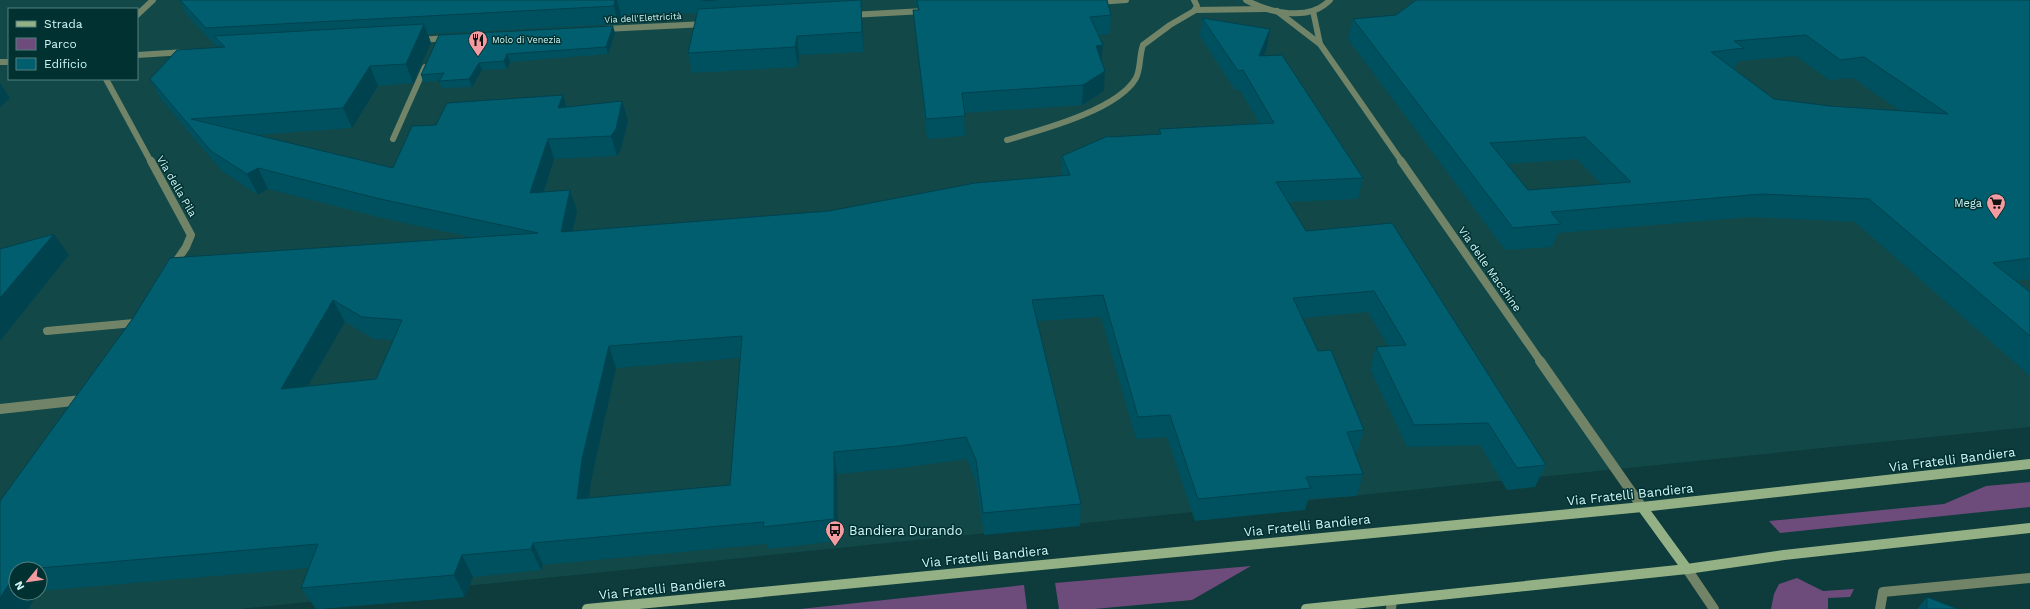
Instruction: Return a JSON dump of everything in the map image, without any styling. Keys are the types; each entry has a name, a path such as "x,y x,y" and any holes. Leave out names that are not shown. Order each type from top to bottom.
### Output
{"main road":[{"name":"Via Fratelli Bandiera","path":"587,609 1642,507 2030,464"},
{"path":"1642,507 1687,569"},
{"path":"1306,609 1392,604 1687,569 1784,555 2030,528"}],"street":[{"path":"138,14 153,0"},
{"path":"1087,2 1126,0"},
{"path":"1194,0 1197,6 1196,10"},
{"path":"1246,0 1265,9 1277,12 1301,13 1314,11 1324,7 1330,0"},
{"path":"1007,140 1085,114 1119,94 1135,80 1140,66 1143,45 1170,25 1196,10 1265,9"},
{"path":"841,16 928,11"},
{"name":"Via delle Macchine","path":"1314,11 1320,44"},
{"name":"Via delle Macchine","path":"1277,12 1320,44 1642,507"},
{"name":"Via dell'Elettricità","path":"596,30 715,23"},
{"path":"414,40 454,38"},
{"path":"435,46 438,39"},
{"path":"138,54 192,52"},
{"path":"393,139 428,60"},
{"name":"Via della Pila","path":"107,80 191,235 186,247 169,272"},
{"path":"47,331 134,323"},
{"path":"0,409 84,397 74,412"},
{"path":"1687,569 1714,609"},
{"path":"1880,609 1883,592 2030,578"}],"shaded area":[{"path":"0,0 2030,0 2030,427 239,609 0,609"}],"green space":[{"path":"2030,482 2030,507 1780,533 1769,521 1944,504 1986,486"},
{"path":"1251,566 1192,600 1094,609 1059,609 1055,583"},
{"path":"1797,578 1823,591 1854,589 1850,597 1828,598 1828,609 1771,609 1774,594 1779,584"},
{"path":"1024,585 1027,609 800,609"}],"building":[{"path":"180,0 615,0 614,6 206,28"},
{"path":"861,0 862,32 797,36 795,47 688,53 698,9"},
{"path":"917,0 1107,0 1111,15 1090,17 1103,45 1096,46 1105,71 1083,85 962,93 965,116 926,119 913,10 919,10"},
{"path":"1416,0 2030,0 2030,258 1993,263 2030,292 2030,336 1869,199 1762,194 1551,212 1561,224 1513,228 1353,19 1396,15","holes":["1806,35 1840,60 1864,57 1948,114 1830,106 1774,99 1711,52 1744,48 1734,41","1585,137 1631,182 1528,190 1490,143"]},
{"path":"1202,18 1270,29 1259,56 1282,55 1363,178 1276,182 1306,231 1392,223 1546,465 1517,468 1488,423 1414,425 1376,347 1406,345 1374,291 1293,298 1318,351 1331,350 1364,430 1347,432 1363,474 1306,477 1311,488 1198,499 1170,415 1138,417 1103,295 1032,300 1081,504 983,513 976,460 966,437 899,446 834,452 834,519 763,527 764,522 533,543 531,549 462,555 454,575 301,588 318,544 48,567 48,561 8,561 8,586 0,598 0,501 133,318 170,258 538,233 376,198 258,168 247,174 211,151 150,79 177,50 225,47 214,36 424,24 406,64 370,66 343,108 191,119 393,168 412,126 436,125 447,103 563,95 558,108 622,101 616,129 611,136 548,139 530,193 570,190 561,232 829,211 975,183 1070,175 1062,156 1108,136 1161,134 1159,129 1274,123 1243,70 1238,71","holes":["333,300 362,317 402,320 376,379 281,389","742,336 730,485 577,499 582,459 609,346"]},
{"path":"613,26 606,47 507,54 504,61 479,63 469,79 439,81 444,73 421,75 439,35"},
{"path":"54,234 0,298 0,249"},
{"path":"1927,597 1958,609 1927,609"}],"place":[{"name":"Molo di Venezia","path":"478,57"},
{"name":"Mega","path":"1996,220"},
{"name":"Bandiera Durando","path":"835,547"}]}
